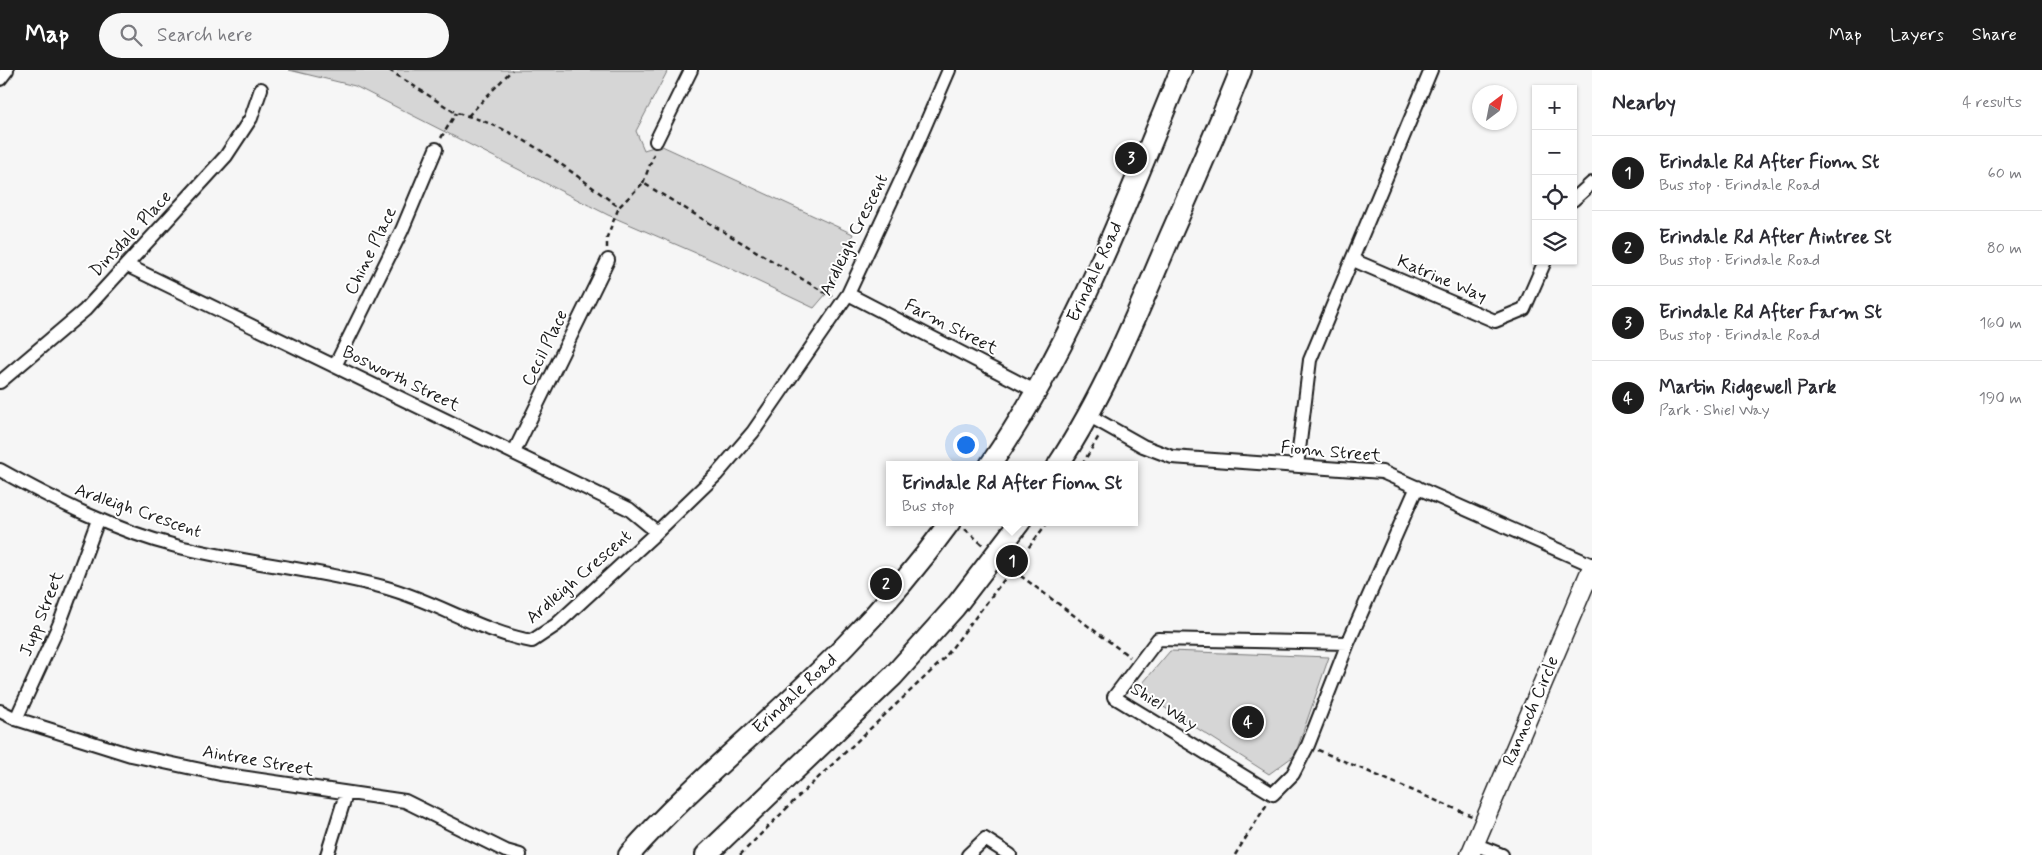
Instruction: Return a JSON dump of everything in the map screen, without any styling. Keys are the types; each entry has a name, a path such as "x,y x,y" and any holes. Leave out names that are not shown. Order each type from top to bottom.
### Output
{"main road":[{"name":"Erindale Road","path":"993,461 1038,392 1099,268 1181,70"},
{"path":"1060,461 1088,415 1123,346 1211,146 1241,70"},
{"name":"Erindale Road","path":"629,855 682,799 848,644 912,571 947,526"},
{"path":"706,855 893,676 955,607 1017,526"}],"street":[{"path":"0,79 8,70"},
{"path":"656,141 691,70"},
{"name":"Ardleigh Crescent","path":"0,470 64,506 98,520 175,546 360,581 387,588 508,637 532,641 556,625 657,532 716,474 753,432 845,298 908,165 949,70"},
{"path":"1297,466 1310,360 1431,70"},
{"name":"Dinsdale Place","path":"0,382 85,310 226,156 250,118 261,90"},
{"name":"Chine Place","path":"335,366 402,230 436,149"},
{"path":"1577,196 1592,182"},
{"name":"Cecil Place","path":"514,452 608,260"},
{"name":"Katrine Way","path":"1353,260 1495,321 1524,309 1543,265"},
{"name":"Bosworth Street","path":"126,265 630,509 657,532"},
{"name":"Farm Street","path":"845,298 1038,392"},
{"name":"Fionn Street","path":"1088,415 1143,446 1172,458 1382,472 1592,566"},
{"path":"1273,794 1293,774 1308,745 1348,643 1417,487"},
{"name":"Jupp Street","path":"16,719 59,625 98,520"},
{"name":"Rannoch Circle","path":"1472,850 1592,566"},
{"name":"Shiel Way","path":"1273,794 1114,697 1158,639 1348,643"},
{"name":"Aintree Street","path":"0,711 16,719 131,755 220,774 346,794 405,801 508,853 520,855"},
{"path":"327,855 346,794"},
{"path":"968,855 985,839 1010,855"},
{"path":"1472,850 1502,855"}],"path":[{"path":"389,70 456,113 527,140 619,207"},
{"path":"468,116 512,70"},
{"path":"436,149 456,113"},
{"path":"608,260 607,237 619,207 643,183 654,155 656,141"},
{"path":"643,183 845,298"},
{"path":"1084,461 1106,424"},
{"path":"1013,570 1140,664"},
{"path":"1308,745 1484,821"},
{"path":"1235,855 1273,794"}],"shaded area":[{"path":"289,70 668,70 636,131 644,150 660,145 853,234 832,287 814,308 719,263 608,215 355,86"},
{"path":"1170,651 1329,657 1295,755 1269,774 1137,690"}],"place":[{"name":"Erindale Rd After Farm St","path":"1131,158"},
{"name":"Erindale Rd After Fionn St","path":"1012,561"},
{"name":"Erindale Rd After Aintree St","path":"886,584"},
{"name":"Martin Ridgewell Park","path":"1248,722"}]}
